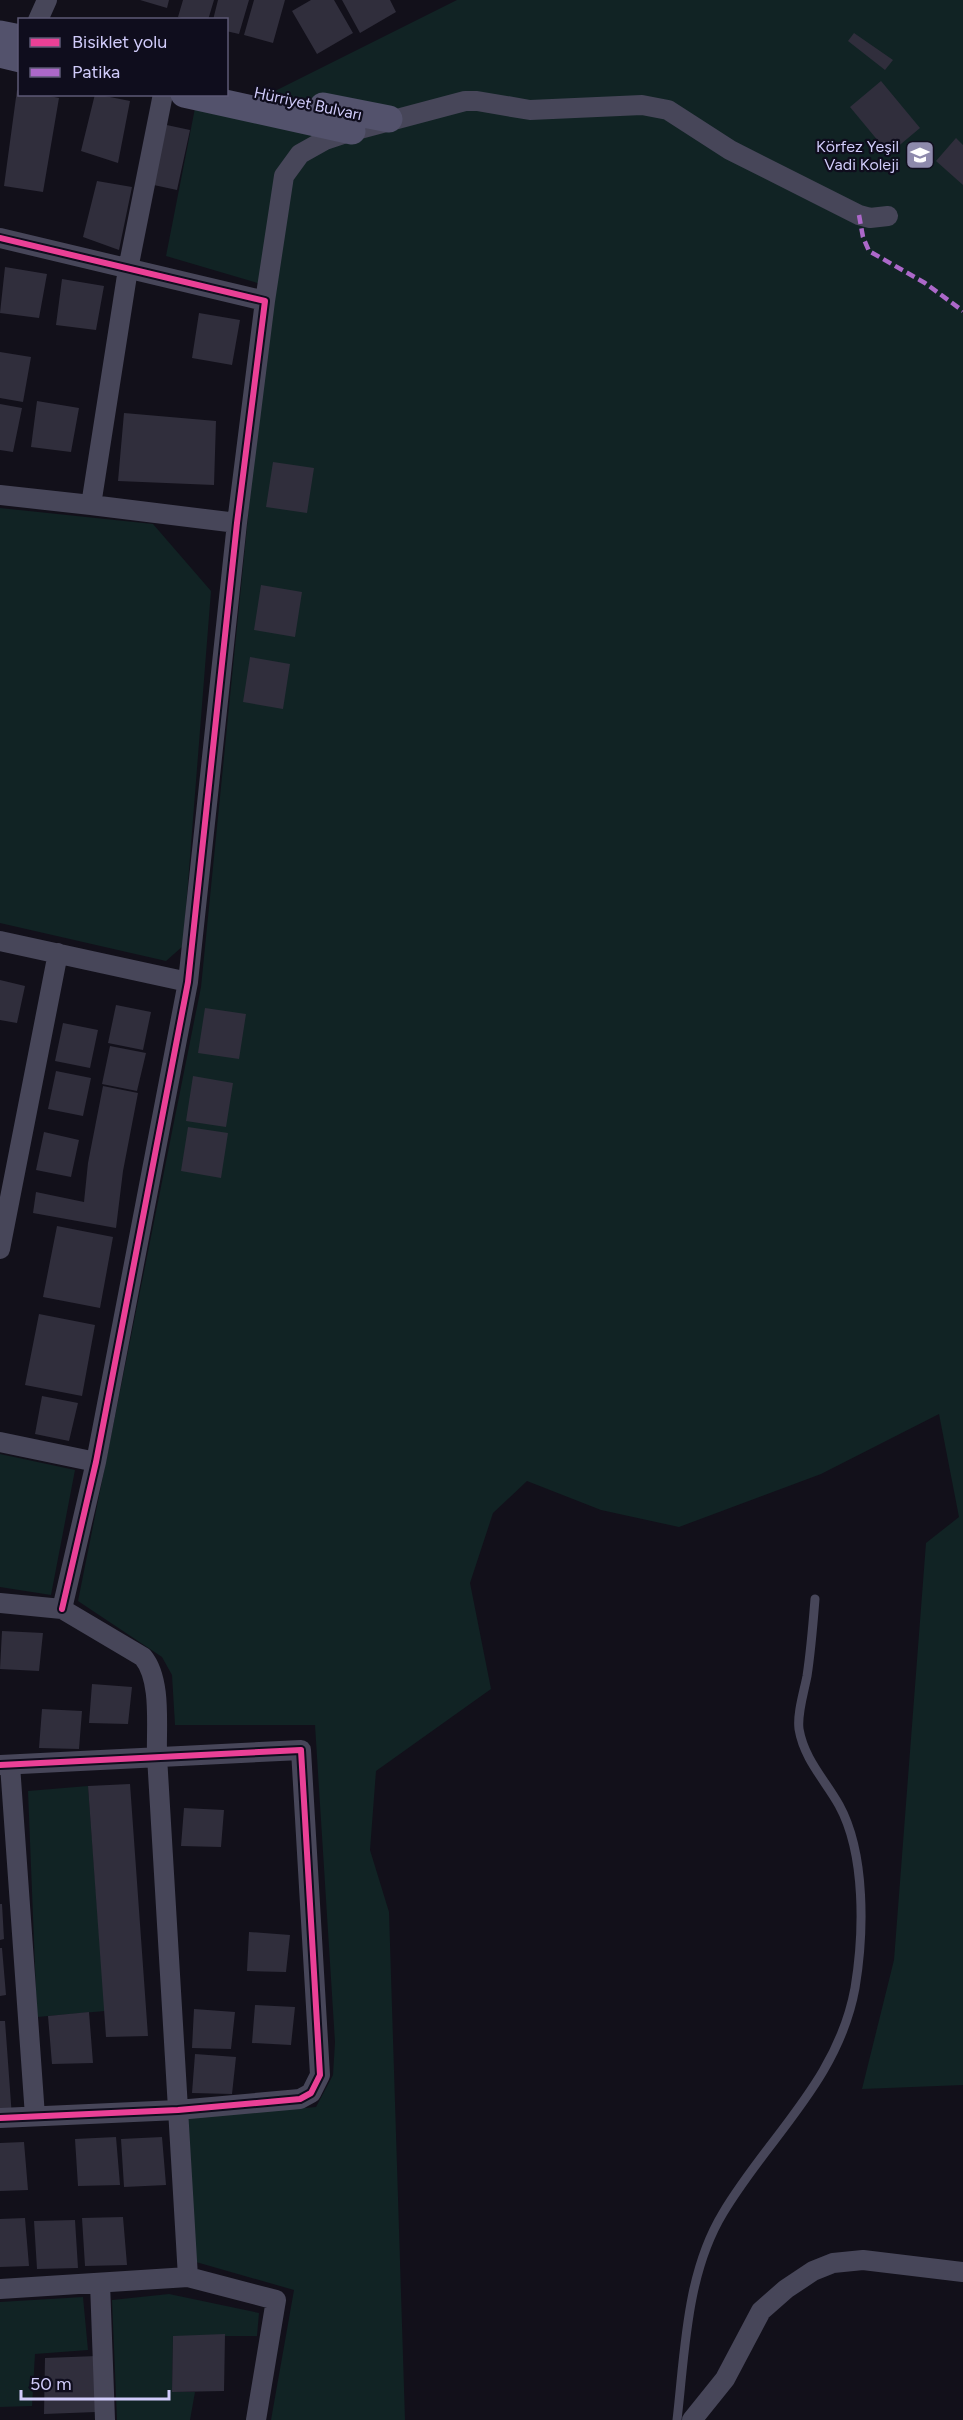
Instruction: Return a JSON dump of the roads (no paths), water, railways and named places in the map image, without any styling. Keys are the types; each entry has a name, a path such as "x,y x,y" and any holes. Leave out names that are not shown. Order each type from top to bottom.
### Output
{"main road":[{"name":"Hürriyet Bulvarı","path":"228,86 389,119"},
{"name":"Hürriyet Bulvarı","path":"193,96 352,131"}],"street":[{"path":"39,18 47,0"},
{"path":"91,505 128,269 162,96"},
{"path":"62,1609 96,1462 188,982 237,523 265,301 284,176 300,154 325,140 389,119 465,101 477,100 538,111 642,105 655,107 684,118 730,150 859,215 870,218 888,216"},
{"path":"0,238 265,301"},
{"path":"0,495 237,523"},
{"path":"0,941 188,982"},
{"path":"0,1249 58,953"},
{"path":"0,1442 96,1462"},
{"path":"0,1603 62,1609 142,1657 150,1666 154,1679 188,2277"},
{"path":"0,2118 178,2110 300,2099 311,2093 320,2075 301,1749 5,1765 35,2116"},
{"path":"692,2420 725,2379 761,2311 786,2289 813,2271 832,2263 863,2260 963,2272"},
{"path":"0,2289 188,2277 276,2300 256,2420"},
{"path":"100,2283 105,2420"}],"lane":[{"path":"676,2420 694,2284 709,2243 722,2214 795,2116 820,2077 842,2031 855,1989 861,1930 858,1873 849,1828 839,1806 808,1756 799,1726 815,1599"}],"place":[{"name":"Körfez Yeşil Vadi Koleji","path":"920,155"}]}
